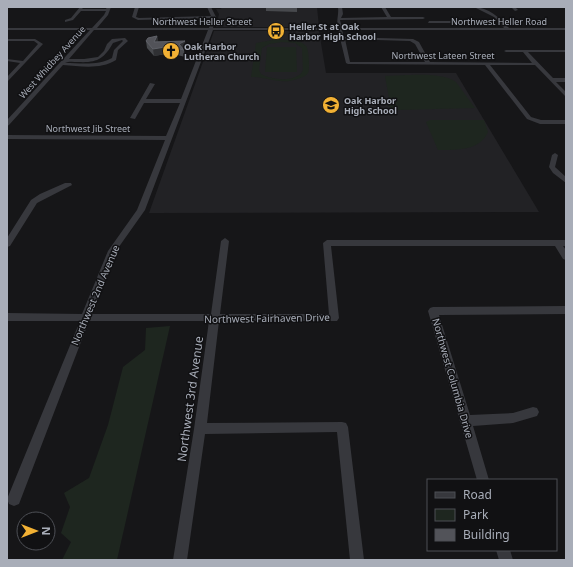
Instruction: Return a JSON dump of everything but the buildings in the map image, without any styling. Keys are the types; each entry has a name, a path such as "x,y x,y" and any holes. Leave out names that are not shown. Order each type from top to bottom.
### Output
{"street":[{"path":"137,7 134,17 138,19 214,17 210,7"},
{"path":"340,7 340,18 338,21 342,38 411,40 417,43 428,64"},
{"path":"384,7 389,18"},
{"path":"476,7 496,17 509,30"},
{"path":"66,21 72,19 81,9 109,9"},
{"name":"West Whidbey Avenue","path":"7,124 109,9"},
{"name":"Northwest 2nd Avenue","path":"14,499 114,245 138,216 211,29 214,17"},
{"path":"340,18 423,18"},
{"path":"429,22 475,22"},
{"path":"453,22 459,29"},
{"name":"Northwest Heller Street","path":"7,29 432,29"},
{"name":"Northwest Heller Road","path":"432,29 566,30"},
{"name":"Northwest Lateen Street","path":"342,38 348,63 536,64"},
{"path":"123,39 126,41 116,50 114,59 108,62 97,64 63,62 83,61 96,58 104,54 109,42 112,40 123,39"},
{"path":"7,40 35,40 41,43 40,46 23,62 22,66 7,80"},
{"path":"506,51 566,51"},
{"path":"524,51 566,95"},
{"path":"7,60 23,62"},
{"path":"487,64 530,118 540,122 566,122"},
{"path":"552,80 566,80"},
{"path":"133,118 152,84"},
{"path":"143,101 182,101"},
{"name":"Northwest Jib Street","path":"7,137 168,138"},
{"path":"555,156 552,167 566,181"},
{"path":"7,244 34,202 43,196 68,185"},
{"name":"Northwest 3rd Avenue","path":"180,560 200,429 225,240"},
{"name":"Northwest Fairhaven Drive","path":"7,317 214,319 334,318 327,243 562,243"},
{"path":"562,243 566,257"},
{"name":"Northwest Columbia Drive","path":"483,479 433,311 566,310"},
{"path":"466,421 513,418 533,412"},
{"path":"200,429 342,427 357,560"}],"shaded area":[{"path":"222,7 317,7 319,27 216,27 219,14 216,9 221,9"},
{"name":"Oak Harbor High School","path":"214,31 319,31 326,73 456,73 539,212 149,213"}],"green space":[{"path":"273,40 286,40 303,43 308,51 308,73 305,76 287,81 251,77 256,43","holes":["282,42 295,43 302,48 303,70 300,74 290,79 271,78 261,74 259,70 262,48 269,44"]},
{"path":"267,47 296,47 297,72 265,72"},
{"path":"385,76 441,76 456,82 475,108 397,110 389,107 386,99 389,98"},
{"path":"430,120 484,120 488,132 479,143 473,146 452,150 438,150 426,122"},
{"path":"170,326 117,560 62,560 71,542 61,533 70,507 64,493 89,478 108,425 123,367 145,350 146,328"}],"place":[{"name":"Heller St at Oak Harbor High School","path":"276,31"},
{"name":"Oak Harbor Lutheran Church","path":"171,51"},
{"name":"Oak Harbor High School","path":"331,105"}]}
